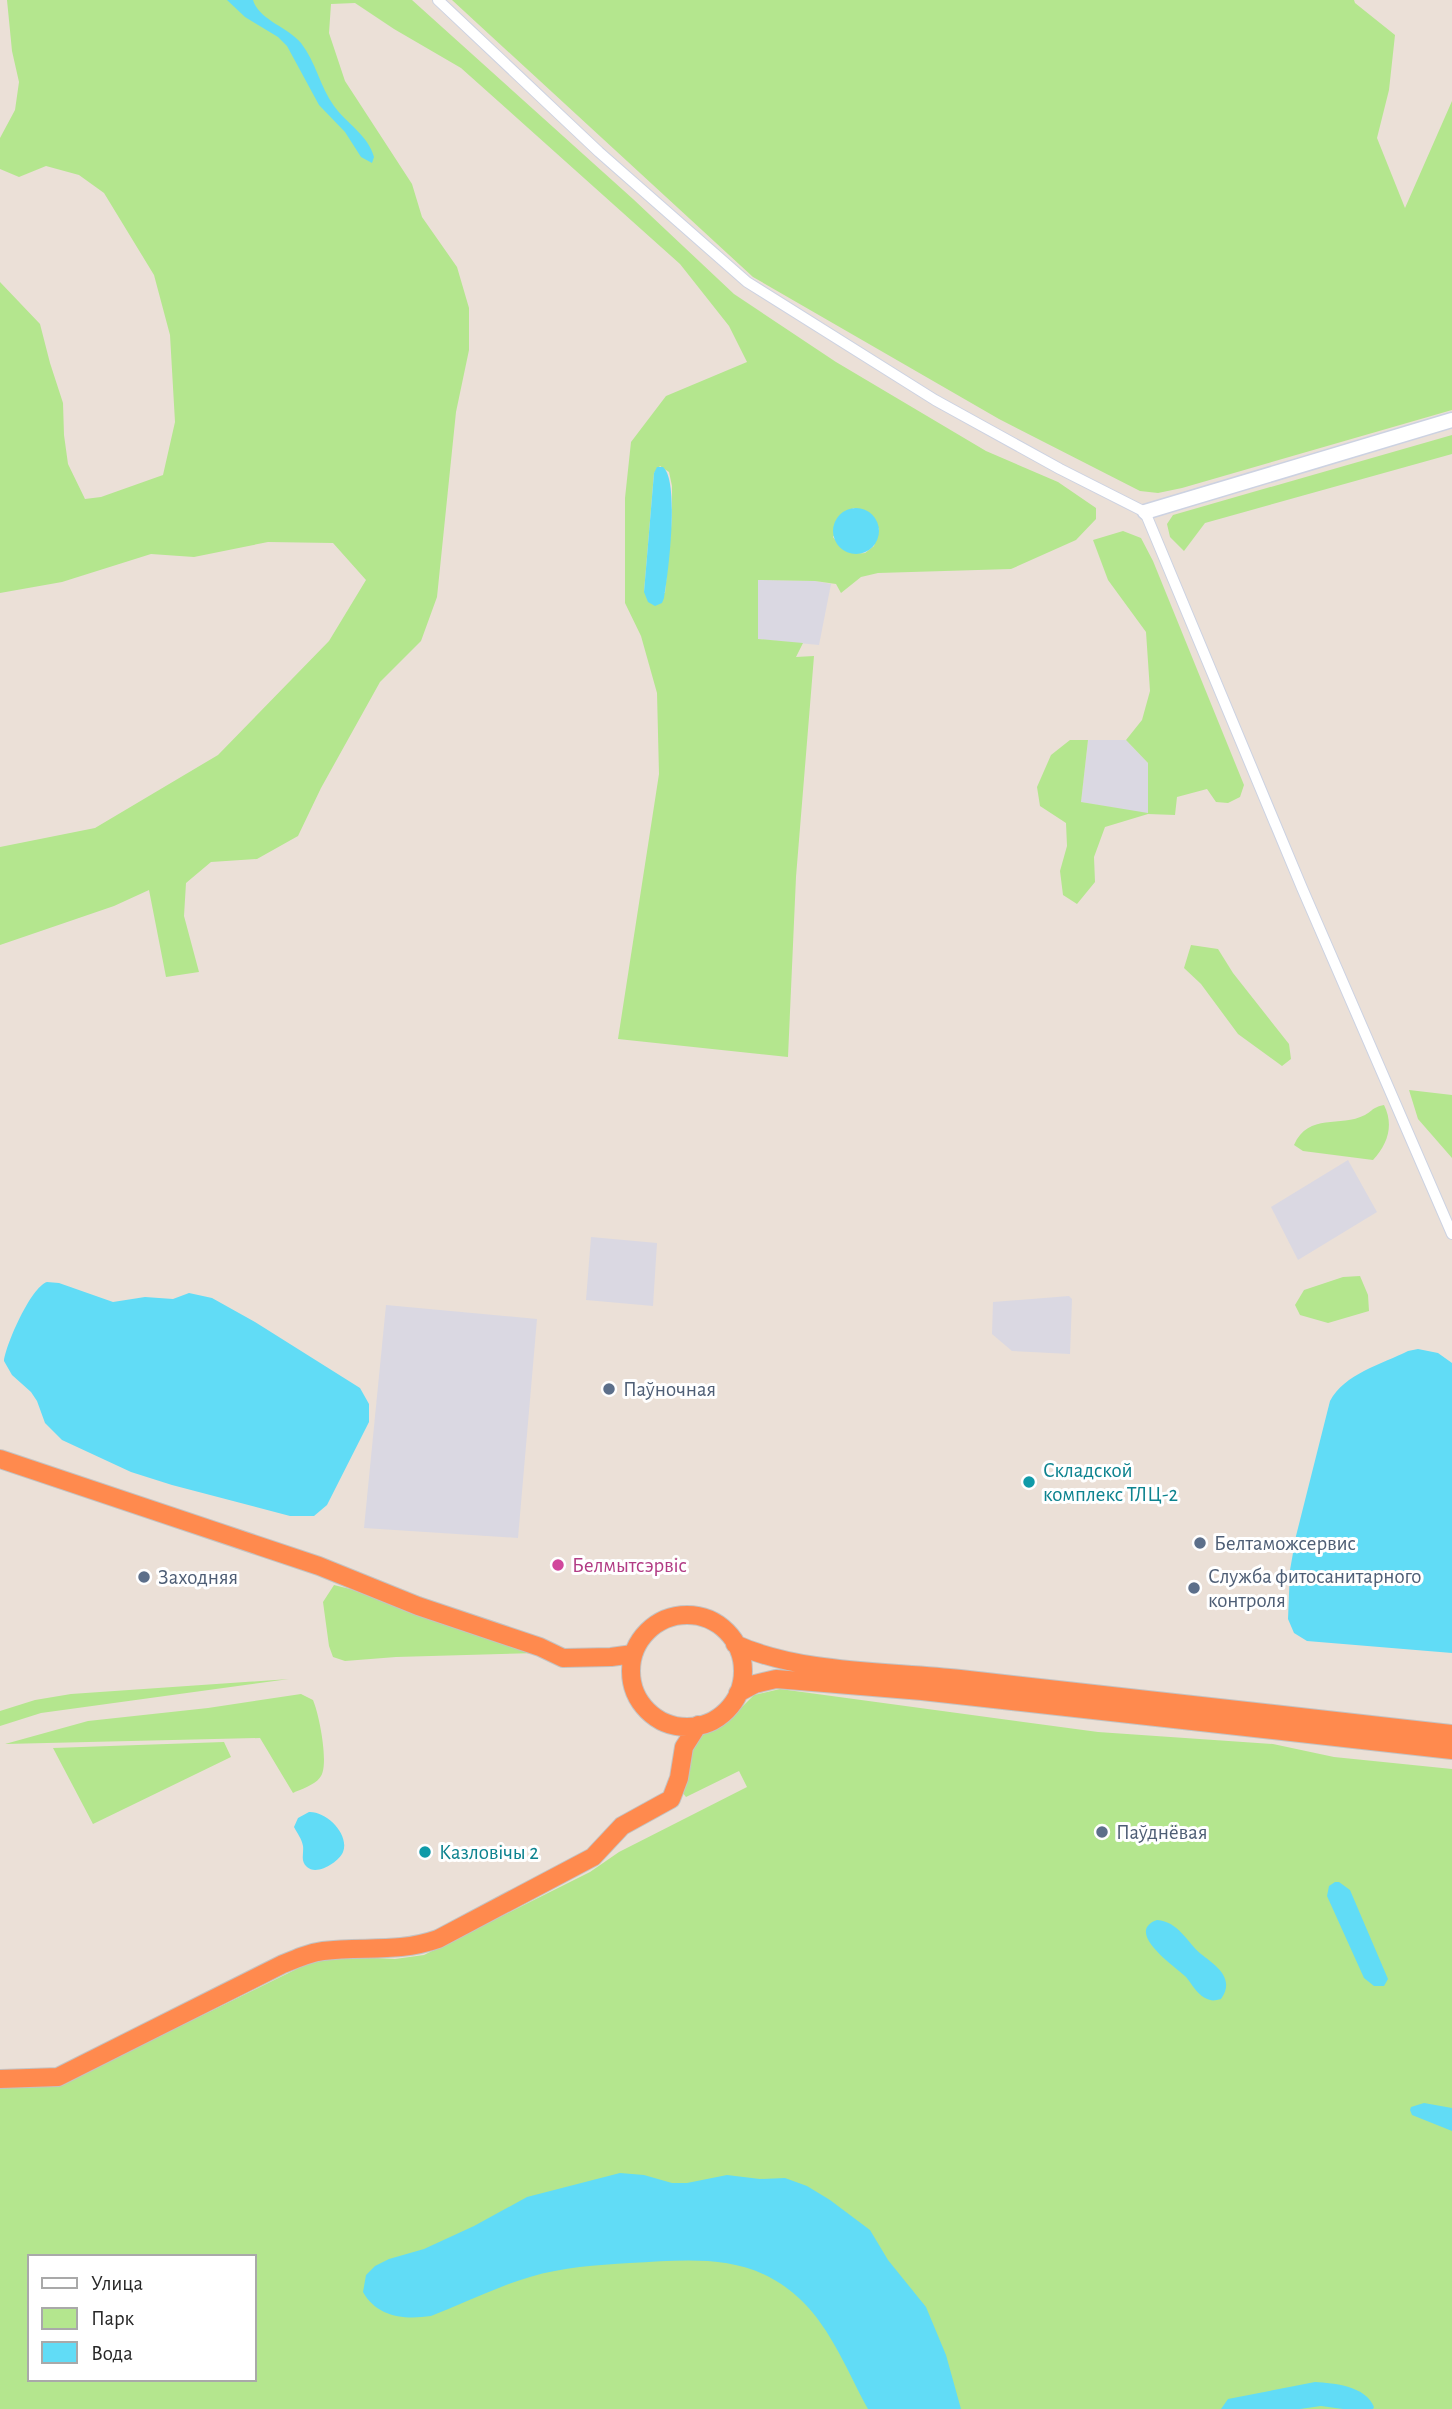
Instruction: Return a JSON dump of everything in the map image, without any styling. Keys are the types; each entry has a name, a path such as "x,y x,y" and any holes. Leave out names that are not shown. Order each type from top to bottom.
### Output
{"highway":[{"path":"0,1459 319,1566 418,1606 540,1647 563,1658 634,1654"},
{"path":"693,1615 712,1621 727,1632 735,1644 743,1666 738,1693 726,1711 715,1720 686,1727 671,1725 646,1710 638,1698 632,1684 634,1654 640,1640 663,1620 693,1615"},
{"path":"735,1644 767,1657 847,1669 943,1677 1452,1734"},
{"path":"738,1693 755,1684 776,1679 909,1689 1452,1750"},
{"path":"0,2079 58,2077 281,1965 309,1954 334,1950 401,1948 438,1939 593,1857 622,1826 671,1799 679,1778 684,1747 698,1725"}],"street":[{"path":"438,0 599,152 747,282 936,400 1060,469 1145,512 1308,901 1452,1234"},
{"path":"1145,512 1452,420"}],"shaded area":[{"path":"758,580 815,581 831,584 819,645 758,639"},
{"path":"1088,740 1126,740 1148,763 1148,814 1081,802"},
{"path":"1348,1160 1377,1212 1298,1260 1271,1207"},
{"path":"591,1237 657,1243 653,1306 586,1300"},
{"path":"1069,1296 1072,1299 1070,1354 1012,1351 992,1334 993,1302"},
{"path":"386,1305 537,1319 518,1538 364,1528"}],"green space":[{"path":"7,0 412,0 734,294 836,362 986,451 1058,482 1096,508 1096,519 1076,540 1011,569 878,573 861,577 841,593 836,584 758,580 758,639 803,643 796,657 814,656 796,877 788,1057 618,1039 659,774 657,693 641,636 625,603 625,498 631,442 666,396 747,362 729,326 680,264 461,68 355,3 331,4 329,33 345,81 412,184 422,217 457,267 469,308 469,350 456,412 437,597 421,641 380,682 321,788 298,836 257,859 211,862 186,883 184,916 199,972 166,977 149,890 114,906 0,945 0,847 95,828 218,755 329,641 366,580 333,543 268,542 194,557 151,554 62,582 0,593 0,282 40,324 63,403 68,464 85,499 101,497 163,475 175,422 170,335 154,275 104,193 79,175 46,166 19,177 0,169 0,138 15,110 19,82 12,51","holes":["660,466 669,472 672,486 665,593 644,592 654,473","853,508 866,511 879,529 874,546 865,553 847,550 833,537"]},
{"path":"452,0 1354,0 1395,35 1389,90 1377,138 1405,208 1452,101 1452,410 1182,488 1158,493 1140,491 999,419 753,277"},
{"path":"1452,435 1452,454 1205,523 1184,551 1170,537 1167,524 1173,515"},
{"path":"1123,531 1141,538 1153,561 1244,785 1240,797 1228,803 1216,802 1207,789 1177,797 1175,815 1148,814 1105,827 1094,857 1095,882 1077,904 1063,895 1060,871 1067,846 1066,823 1040,806 1037,787 1051,755 1070,740 1088,740 1081,802 1148,813 1148,763 1126,740 1142,720 1150,691 1146,632 1108,580 1093,540"},
{"path":"1191,945 1218,949 1233,973 1289,1044 1291,1059 1282,1066 1238,1034 1201,984 1184,968"},
{"path":"1409,1090 1452,1095 1452,1158 1418,1119"},
{"path":"1384,1105 1389,1120 1388,1134 1373,1160 1303,1151 1294,1145 1300,1135 1316,1124 1355,1119"},
{"path":"1360,1276 1368,1295 1369,1311 1328,1323 1300,1315 1295,1305 1304,1290 1343,1277"},
{"path":"334,1585 538,1653 345,1661 333,1657 323,1602"},
{"path":"289,1679 41,1713 0,1726 0,1711 35,1700 71,1694"},
{"path":"780,1689 1098,1732 1273,1744 1334,1757 1452,1769 1452,2409 0,2409 0,2087 42,2086 68,2081 311,1962 334,1956 395,1959 424,1955 590,1872 619,1852 747,1787 739,1771 686,1797 682,1792 685,1764 698,1736 731,1718 754,1695"},
{"path":"301,1694 313,1700 322,1738 324,1761 319,1779 293,1793 260,1738 5,1744 88,1721 208,1708"},
{"path":"224,1742 231,1757 93,1824 53,1748"}],"water":[{"path":"227,0 253,0 261,13 301,43 334,106 367,142 374,157 372,163 361,157 345,132 319,105 287,46 278,37 245,17"},
{"path":"657,467 663,467 668,476 672,509 664,598 662,603 655,606 648,602 644,592 654,473"},
{"path":"856,508 872,515 879,531 872,547 856,554 840,547 833,531 840,515"},
{"path":"47,1282 59,1283 113,1302 145,1297 173,1299 189,1293 212,1298 360,1388 369,1404 369,1422 327,1505 314,1516 290,1516 131,1472 62,1440 45,1423 37,1401 12,1375 4,1361 14,1330 27,1305"},
{"path":"1418,1349 1438,1353 1452,1363 1452,1653 1307,1641 1294,1633 1288,1619 1290,1570 1330,1401 1344,1384 1354,1377 1408,1351"},
{"path":"309,1812 329,1819 343,1838 343,1852 337,1860 322,1869 307,1867 302,1843 294,1827 298,1818"},
{"path":"1335,1882 1350,1890 1388,1979 1384,1986 1374,1986 1364,1978 1327,1896 1329,1886"},
{"path":"1157,1920 1177,1928 1222,1973 1226,1985 1221,1999 1211,2000 1202,1996 1186,1977 1155,1950 1146,1933 1148,1926"},
{"path":"1424,2103 1452,2108 1452,2131 1412,2115 1411,2107"},
{"path":"620,2173 644,2175 672,2183 687,2183 727,2175 760,2179 785,2178 807,2186 830,2200 870,2230 888,2260 926,2307 946,2355 961,2409 868,2409 831,2338 812,2312 782,2285 742,2266 720,2262 676,2261 567,2269 517,2281 431,2316 421,2317 401,2317 384,2312 363,2292 366,2275 375,2266 389,2259 424,2249 527,2197"},
{"path":"1315,2382 1357,2390 1370,2400 1374,2407 1221,2409 1228,2399"}],"place":[{"name":"Паўночная","path":"609,1389"},
{"name":"Складской комплекс ТЛЦ-2","path":"1029,1482"},
{"name":"Белтаможсервис","path":"1200,1543"},
{"name":"Белмытсэрвіс","path":"558,1565"},
{"name":"Заходняя","path":"144,1577"},
{"name":"Служба фитосанитарного контроля","path":"1194,1588"},
{"name":"Паўднёвая","path":"1102,1832"},
{"name":"Казловічы 2","path":"425,1852"}]}
